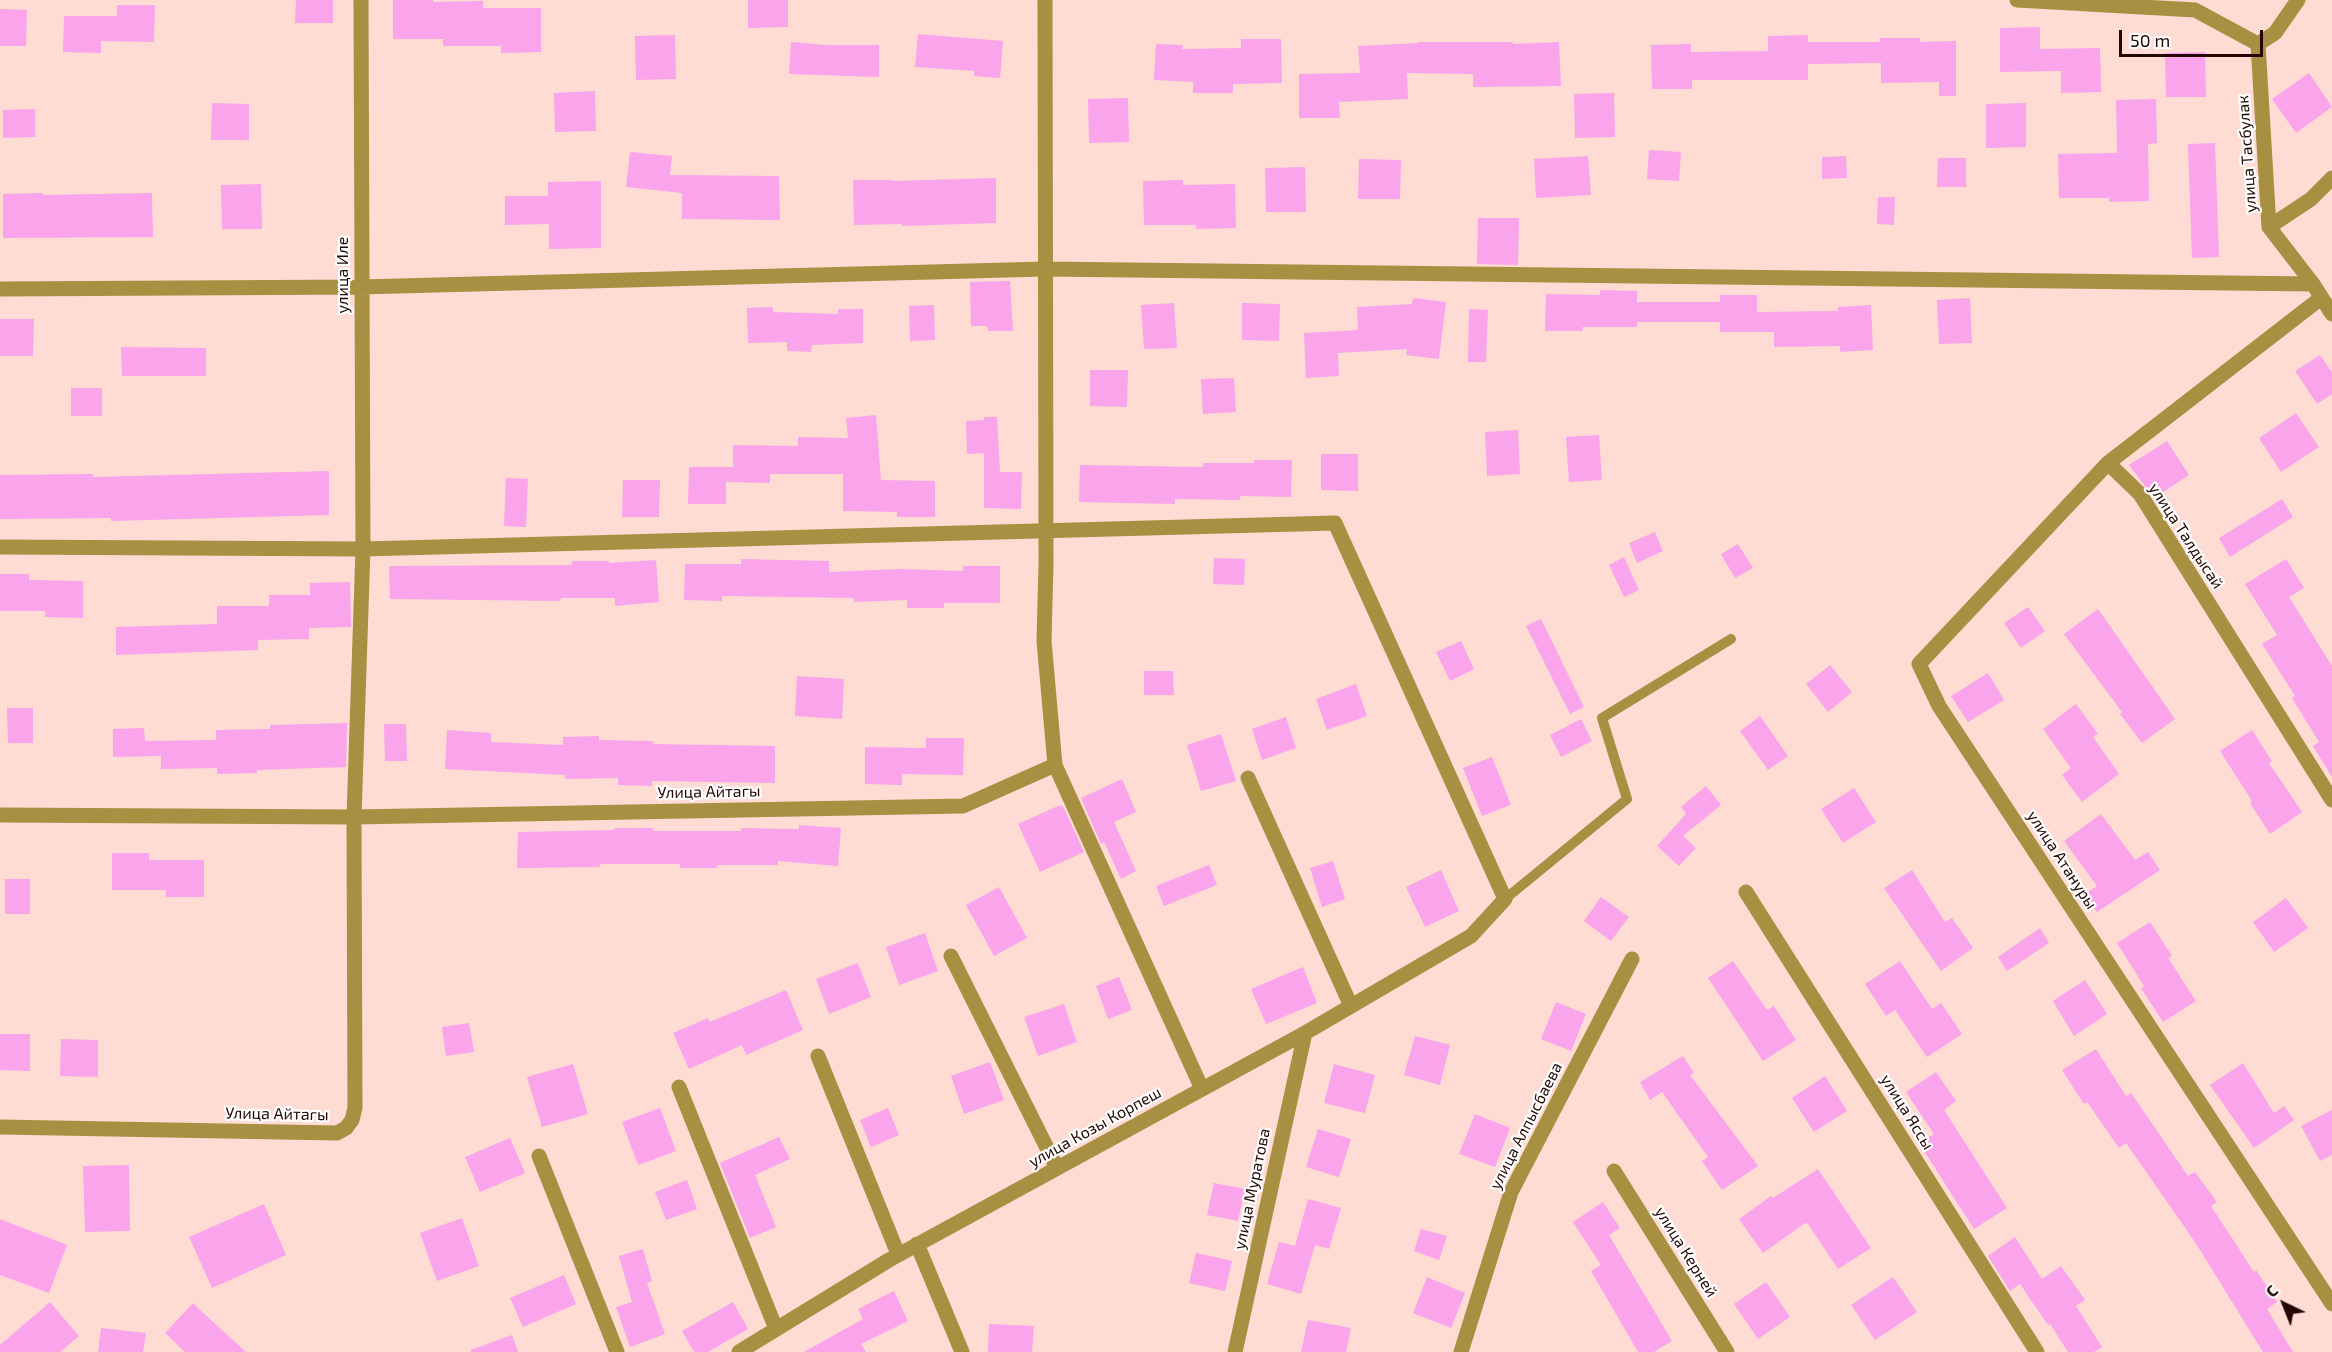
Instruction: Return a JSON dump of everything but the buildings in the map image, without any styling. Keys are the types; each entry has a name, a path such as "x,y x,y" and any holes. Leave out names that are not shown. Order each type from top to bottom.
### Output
{"street":[{"name":"улица Иле","path":"361,0 363,549"},
{"path":"1045,0 1046,531 1044,641 1055,765 1202,1089"},
{"path":"2017,0 2195,10 2258,44 2275,33 2298,0"},
{"name":"улица Тасбулак","path":"2258,44 2270,227 2332,314"},
{"path":"2270,227 2311,199 2332,178"},
{"path":"0,289 361,287 1046,269 2317,291"},
{"path":"2108,463 2317,291"},
{"name":"улица Талдысай","path":"2108,463 2140,494 2332,800"},
{"name":"улица Атануры","path":"2108,463 1919,664 1940,706 2332,1304"},
{"path":"0,547 363,549 1335,523 1505,899"},
{"name":"Улица Айтагы","path":"0,1127 337,1133 346,1128 352,1120 355,1108 354,817 363,549"},
{"name":"Улица Айтагы","path":"0,815 354,817 963,806 1055,765"},
{"path":"1248,778 1351,1006"},
{"name":"улица Яссы","path":"1746,892 2037,1352"},
{"name":"улица Козы Корпеш","path":"739,1352 898,1254 1305,1033 1471,936 1505,899"},
{"path":"951,956 1057,1168"},
{"name":"улица Алпысбаева","path":"1461,1352 1511,1192 1632,959"},
{"name":"улица Муратова","path":"1234,1352 1305,1033"},
{"path":"818,1056 898,1254"},
{"path":"679,1087 776,1329"},
{"path":"539,1156 617,1352"},
{"name":"улица Керней","path":"1614,1171 1727,1352"},
{"path":"917,1244 962,1352"}],"lane":[{"path":"1505,899 1627,799 1602,718 1731,639"}]}
